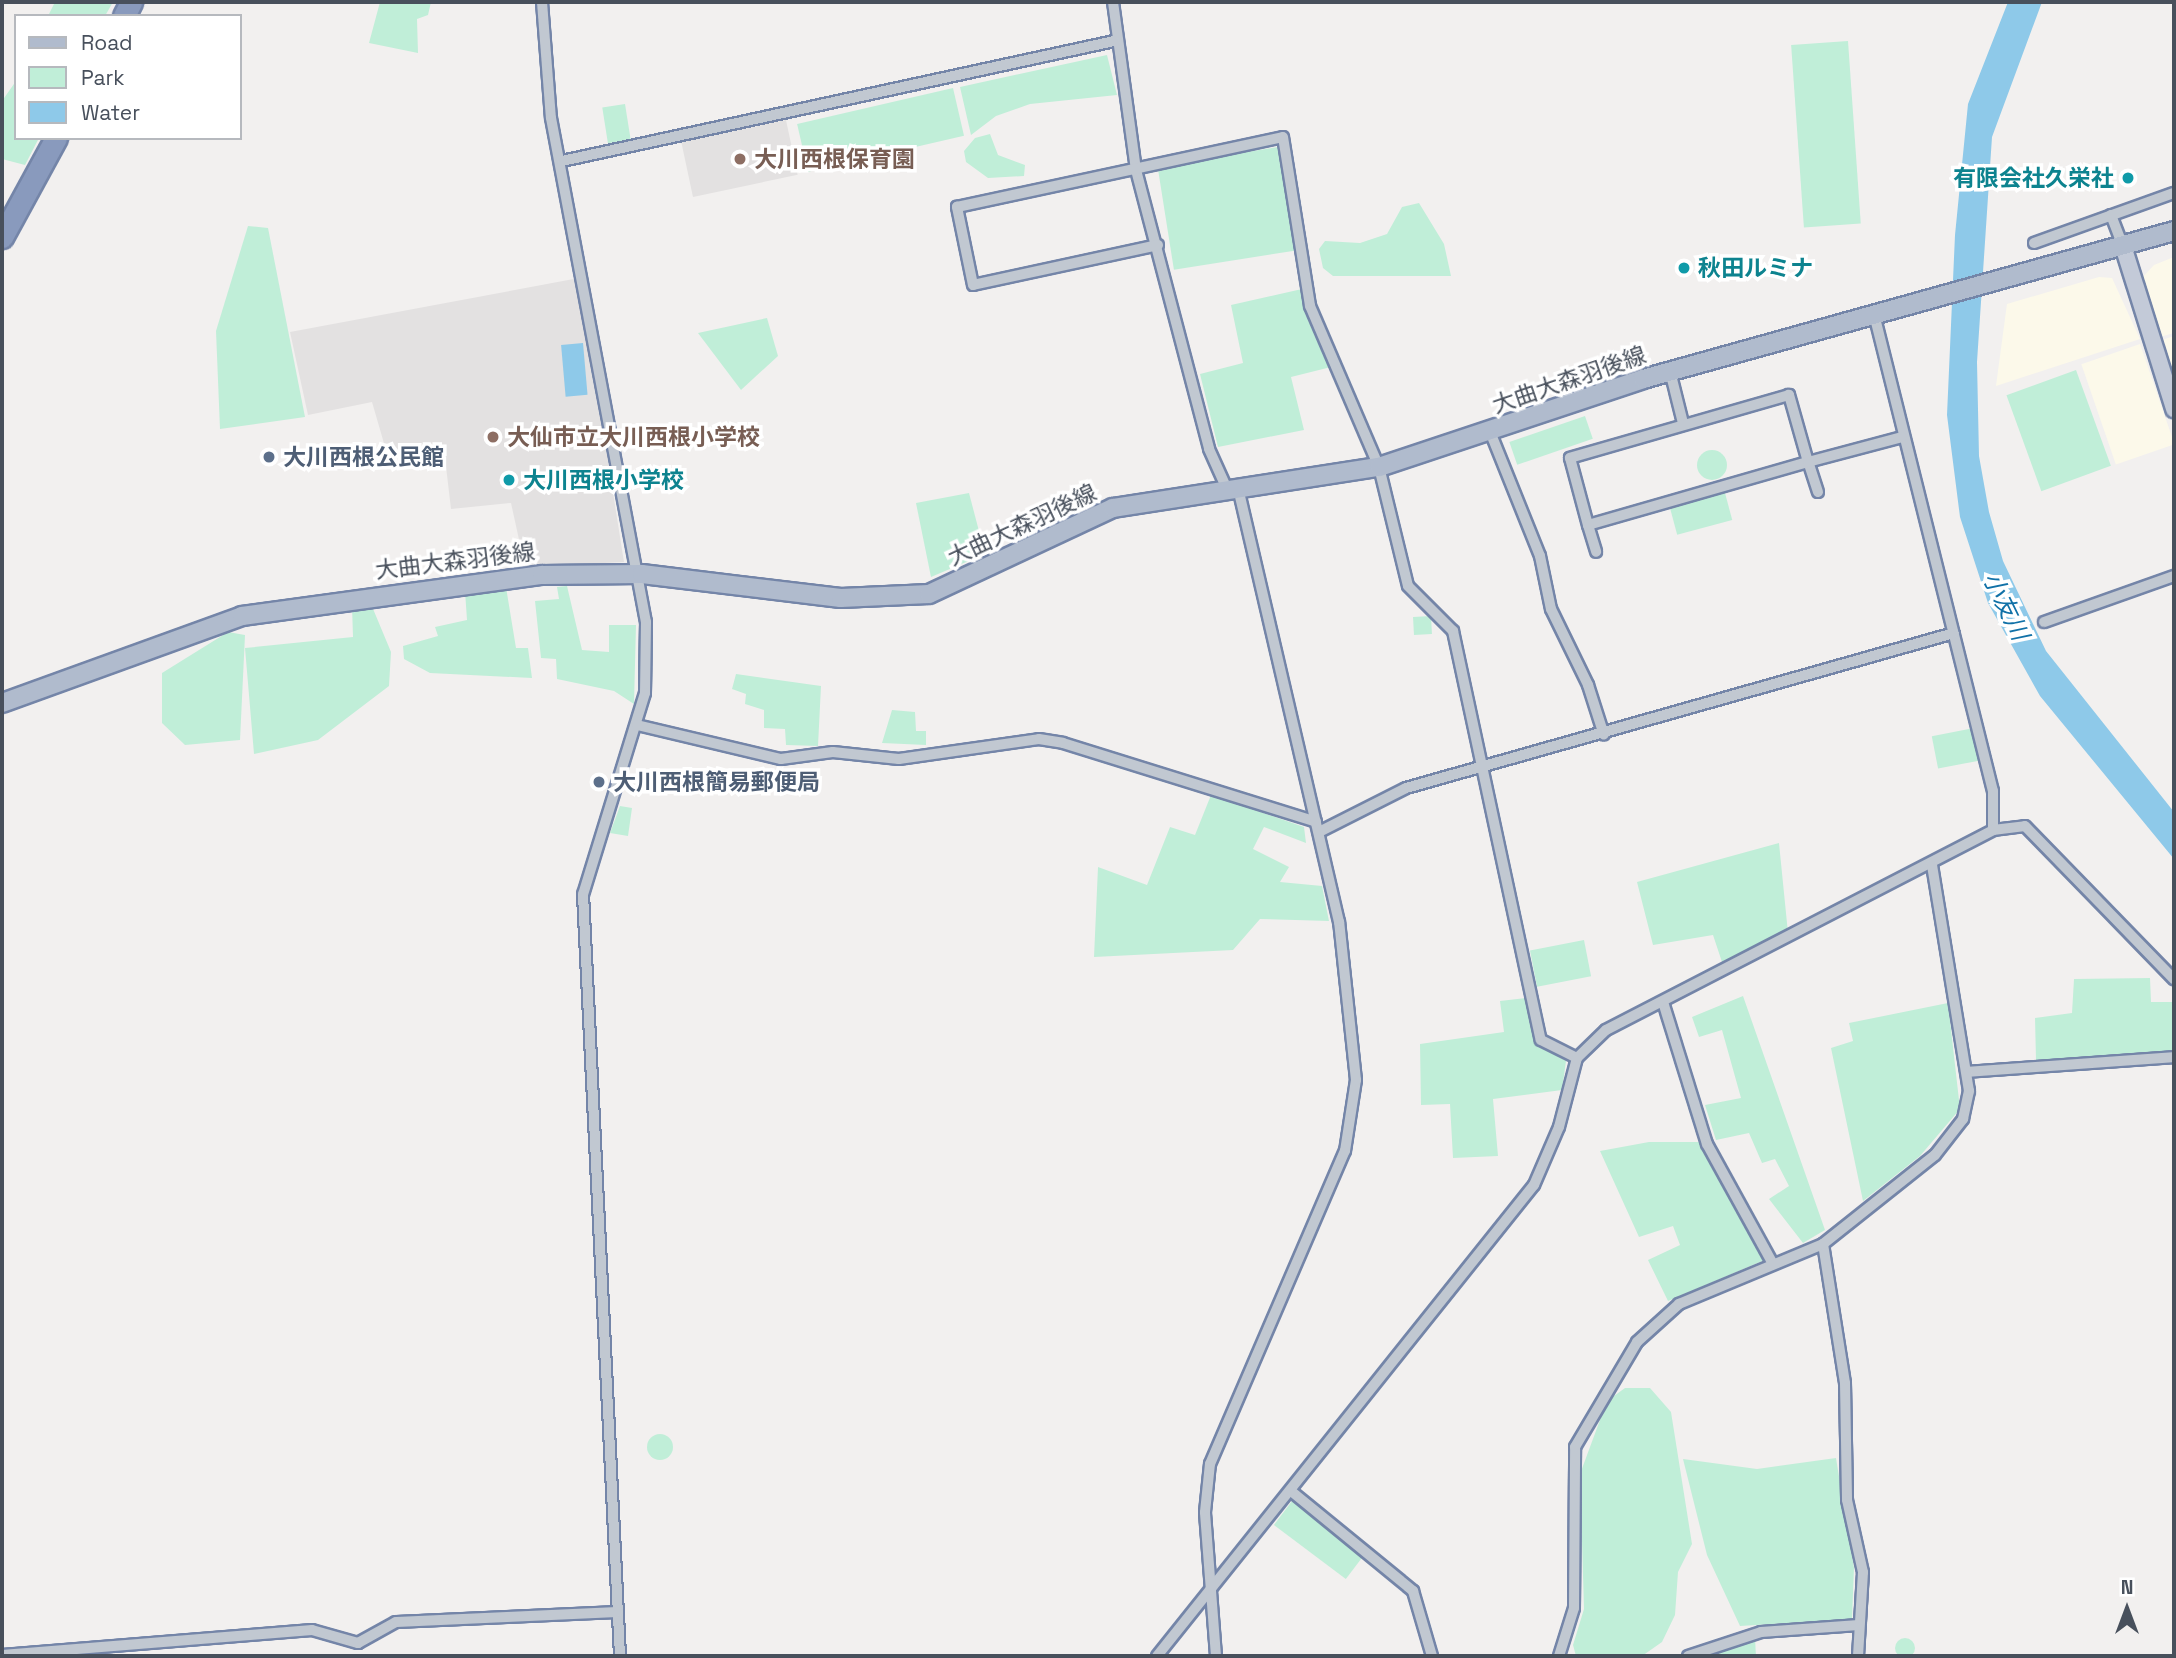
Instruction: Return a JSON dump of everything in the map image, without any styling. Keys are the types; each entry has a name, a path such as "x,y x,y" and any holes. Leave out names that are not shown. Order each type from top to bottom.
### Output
{"highway":[{"path":"2,237 55,140"}],"main road":[{"name":"大曲大森羽後線","path":"2,703 199,627 283,607 542,575 642,573 841,598 903,598 963,581 1113,508 1379,467 1491,434 1670,371 1875,318 2124,249 2174,232"}],"street":[{"path":"542,2 545,74 631,540 642,573 645,693 637,725 588,867 582,931 620,1656"},
{"path":"1113,2 1114,41 1136,170 1158,245 1209,449 1233,488 1339,922 1354,1122 1210,1464 1205,1512 1209,1592 1216,1656"},
{"path":"562,161 1114,41"},
{"path":"1158,245 973,285 957,207 1283,137 1310,306 1379,467 1408,586 1452,631 1484,768 1541,1041 1577,1058"},
{"path":"2034,243 2174,193"},
{"path":"2111,215 2174,409"},
{"path":"1875,318 1902,437 1993,791 1993,830"},
{"path":"1670,371 1683,423"},
{"path":"1596,552 1570,458 1683,423 1789,395 1818,492"},
{"path":"1491,434 1540,556 1551,609 1588,685 1604,735"},
{"path":"1588,525 1902,437"},
{"path":"2044,622 2174,576"},
{"path":"637,725 781,759 833,752 900,759 1051,741 1087,746 1317,827 1406,788 1604,735 1954,633"},
{"path":"1157,1656 1292,1491 1534,1185 1559,1128 1577,1058 1606,1030 1932,864 1993,830 2030,828 2058,864 2174,979"},
{"path":"1559,1656 1574,1608 1576,1447 1637,1342 1658,1320 1715,1286 1823,1244 1955,1133 1968,1106 1967,1072 1932,864"},
{"path":"1663,1002 1707,1144 1773,1264"},
{"path":"1967,1072 2174,1057"},
{"path":"1823,1244 1845,1383 1848,1514 1863,1572 1858,1656"},
{"path":"1292,1491 1413,1591 1432,1656"},
{"path":"2,1655 312,1630 358,1643 396,1622 618,1612"},
{"path":"1688,1656 1761,1632 1859,1625"}],"shaded area":[{"name":"大川西根保育園","path":"786,120 798,175 693,197 681,142"},
{"path":"2174,257 2174,333 2160,337 2141,279 2154,265"},
{"path":"2099,277 2112,278 2140,339 1996,386 2007,304"},
{"name":"大仙市立大川西根小学校","path":"579,278 624,562 525,567 511,503 451,509 445,458 392,471 372,402 308,415 290,332"},
{"path":"2174,336 2174,378 2162,340"},
{"path":"2140,344 2174,444 2116,464 2081,364"}],"green space":[{"path":"55,2 113,2 106,14 49,14"},
{"path":"380,2 431,2 428,15 417,19 418,53 369,43"},
{"path":"1848,41 1861,224 1804,228 1791,45"},
{"path":"1107,55 1117,95 1030,104 996,116 971,135 960,87"},
{"path":"14,84 14,140 38,140 25,165 2,159 2,101"},
{"path":"953,88 964,136 808,172 797,124"},
{"path":"625,104 631,140 608,143 602,108"},
{"path":"990,134 998,155 1025,165 1024,176 988,178 966,162 964,151 975,138"},
{"path":"1278,147 1294,251 1174,270 1158,166"},
{"path":"1419,203 1444,244 1451,276 1333,276 1323,268 1319,249 1325,241 1360,243 1387,234 1402,207"},
{"path":"248,226 268,228 305,417 220,429 216,331"},
{"path":"1302,289 1331,367 1291,377 1304,430 1218,447 1200,374 1243,363 1231,305"},
{"path":"767,318 778,356 741,390 698,333"},
{"path":"2076,370 2111,466 2041,491 2006,395"},
{"path":"1585,416 1593,439 1517,465 1509,442"},
{"path":"1712,450 1723,454 1727,465 1723,476 1712,480 1701,476 1697,465 1701,454"},
{"path":"969,493 985,554 931,577 916,503"},
{"path":"1725,493 1732,520 1677,535 1670,508"},
{"path":"567,586 582,650 609,652 609,625 636,625 634,704 614,691 557,679 556,659 541,658 535,601 559,599 557,587"},
{"path":"506,587 516,648 528,648 532,678 430,673 404,659 403,646 438,636 435,627 467,620 465,591"},
{"path":"371,604 391,652 389,686 318,740 254,754 245,648 353,637 352,606"},
{"path":"1431,616 1432,634 1414,635 1413,617"},
{"path":"228,632 245,635 240,740 185,745 162,723 162,673"},
{"path":"736,674 821,686 818,746 786,745 785,729 764,728 764,710 745,704 746,694 732,689"},
{"path":"892,710 915,712 916,731 926,731 926,745 882,743"},
{"path":"1974,728 1980,760 1938,769 1932,736"},
{"path":"1211,795 1304,827 1306,843 1264,827 1253,849 1289,867 1280,882 1322,886 1329,921 1260,919 1233,950 1094,957 1098,867 1147,885 1170,827 1195,835"},
{"path":"620,806 632,808 628,836 610,833"},
{"path":"1779,843 1788,933 1723,965 1713,935 1653,945 1637,882"},
{"path":"1584,940 1591,976 1537,987 1530,950"},
{"path":"2150,978 2151,1002 2174,1002 2174,1052 2036,1060 2035,1018 2072,1013 2074,979"},
{"path":"1743,996 1825,1230 1803,1243 1769,1199 1789,1186 1775,1159 1762,1163 1749,1133 1716,1140 1705,1105 1741,1098 1722,1030 1699,1037 1692,1017"},
{"path":"1527,998 1536,1043 1566,1061 1562,1090 1493,1099 1498,1156 1453,1158 1450,1104 1421,1105 1420,1044 1504,1032 1500,1001"},
{"path":"1948,1003 1960,1109 1920,1156 1863,1201 1831,1048 1853,1041 1849,1023"},
{"path":"1649,1142 1701,1142 1767,1259 1668,1301 1648,1260 1680,1245 1673,1226 1639,1237 1600,1151"},
{"path":"1625,1388 1650,1388 1671,1412 1692,1544 1678,1572 1675,1615 1662,1642 1642,1656 1576,1656 1573,1645 1584,1609 1580,1474 1607,1401"},
{"path":"660,1434 669,1438 673,1447 669,1456 660,1460 651,1456 647,1447 651,1438"},
{"path":"1836,1458 1854,1568 1852,1619 1740,1626 1707,1555 1683,1459 1757,1469"},
{"path":"1292,1501 1364,1555 1346,1579 1274,1525"},
{"path":"1905,1638 1912,1641 1915,1648 1912,1655 1905,1658 1898,1655 1895,1648 1898,1641"},
{"path":"1755,1639 1756,1656 1708,1656 1745,1642"}],"water":[{"name":"小友川","path":"2008,2 2042,2 1992,137 1977,362 1979,456 1989,512 2003,561 2046,651 2174,812 2174,859 2040,696 1988,603 1960,517 1947,415 1955,235 1968,104"},
{"path":"583,343 588,395 566,397 561,345"}],"place":[{"name":"大川西根保育園","path":"740,159"},
{"name":"有限会社久栄社","path":"2128,178"},
{"name":"秋田ルミナ","path":"1684,268"},
{"name":"大仙市立大川西根小学校","path":"493,437"},
{"name":"大川西根公民館","path":"269,457"},
{"name":"大川西根小学校","path":"509,480"},
{"name":"大川西根簡易郵便局","path":"599,782"}]}
